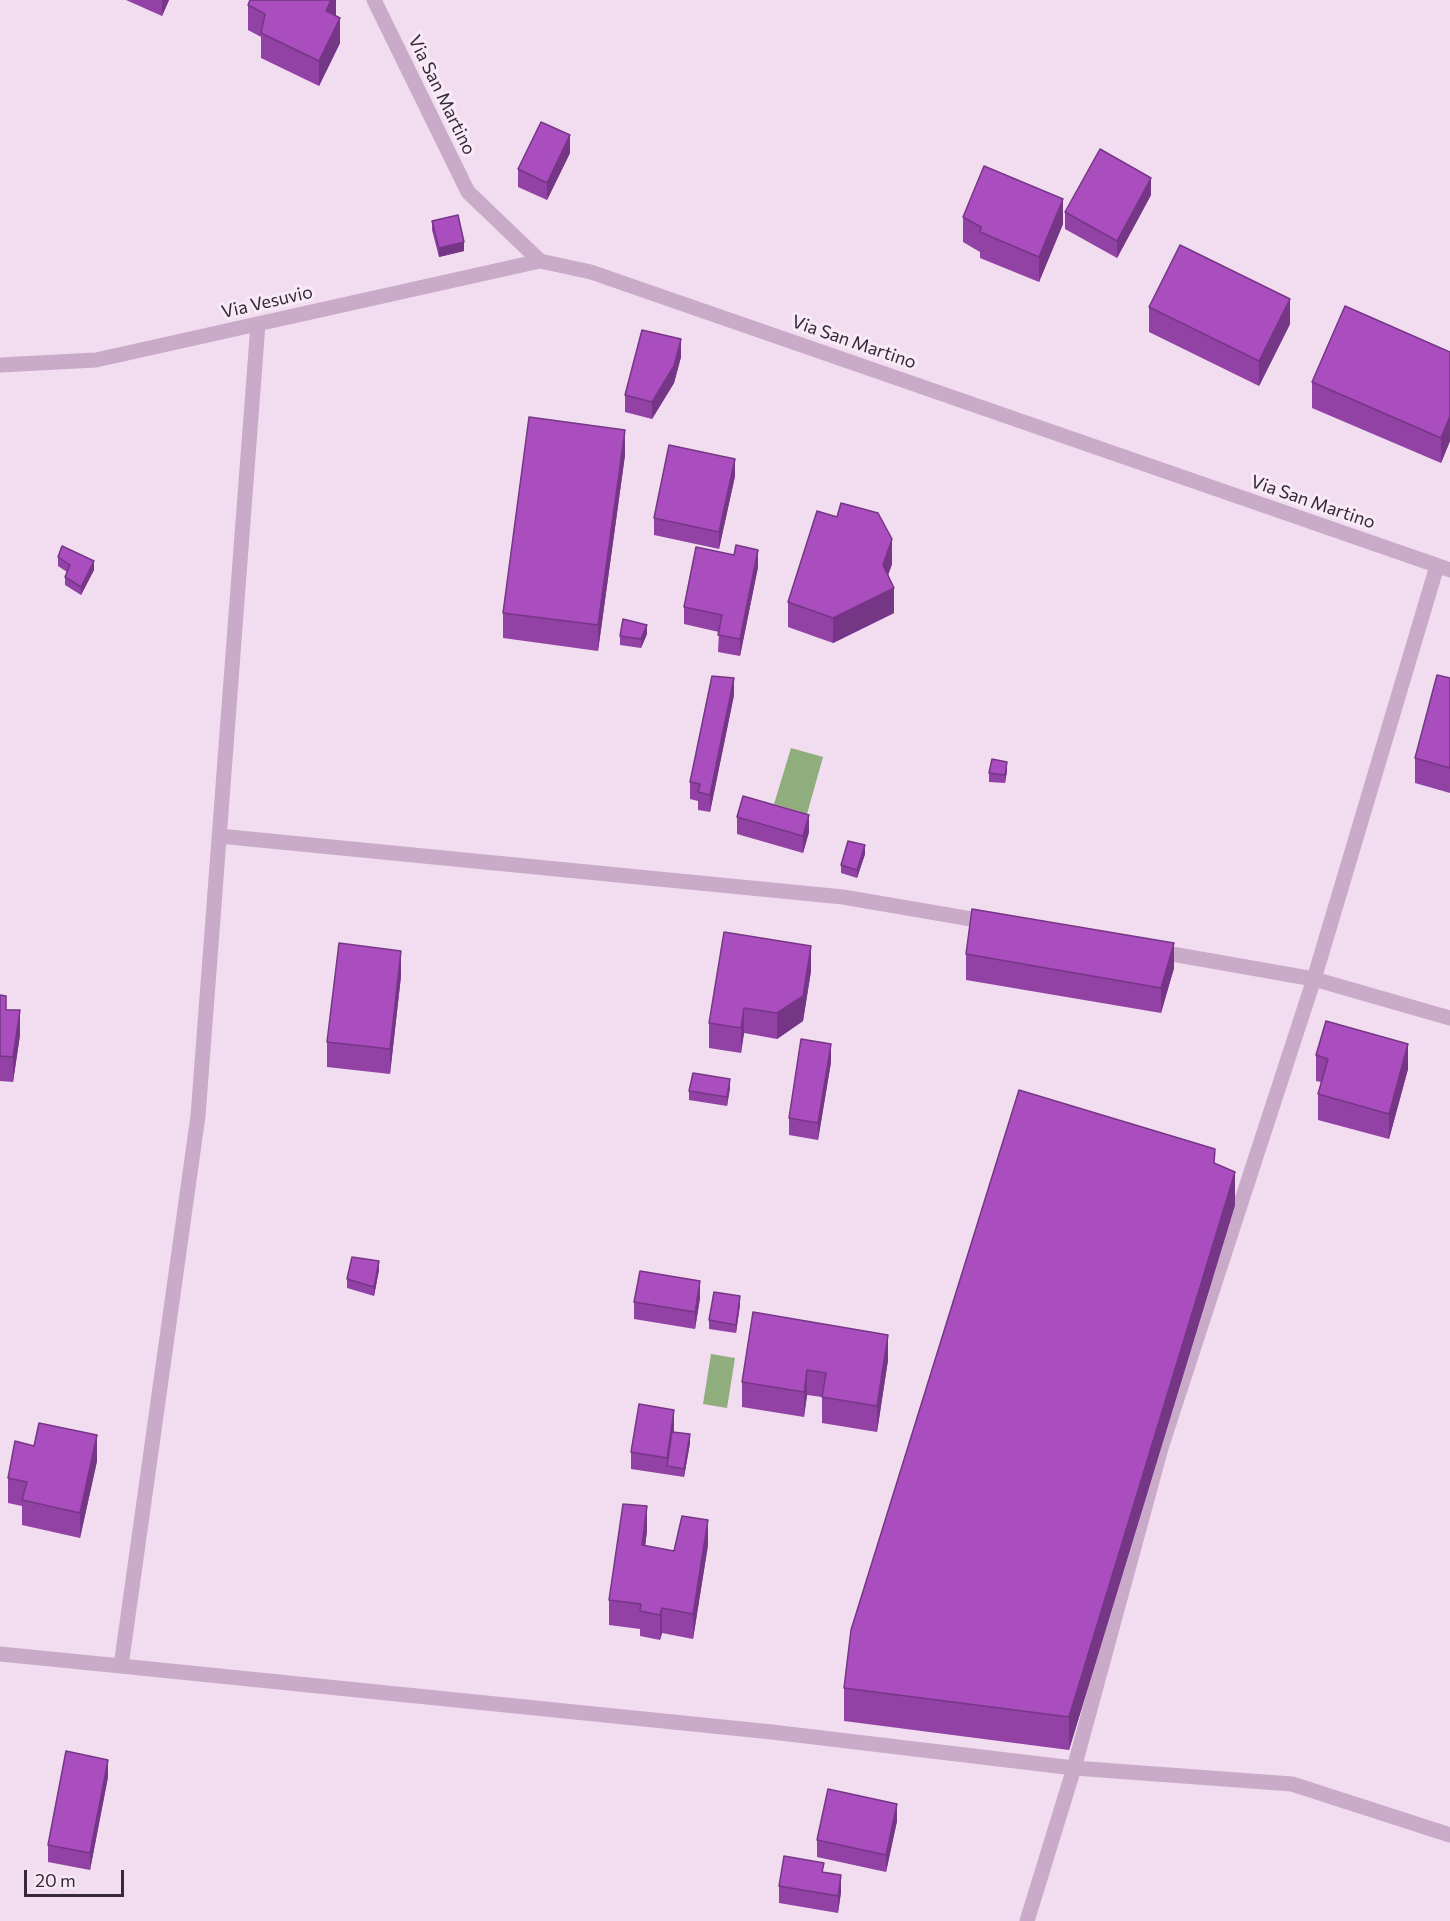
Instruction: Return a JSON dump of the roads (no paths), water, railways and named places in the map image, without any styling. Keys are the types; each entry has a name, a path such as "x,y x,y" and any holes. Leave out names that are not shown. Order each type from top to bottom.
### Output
{"street":[{"name":"Via San Martino","path":"374,0 468,192 540,261 591,272 1444,568"},
{"name":"Via Vesuvio","path":"0,365 96,360 540,261"},
{"path":"121,1666 198,1116 258,324"},
{"path":"1027,1921 1074,1768 1161,1448 1314,979 1444,568"},
{"path":"219,836 843,897 1005,925"},
{"path":"1142,949 1314,979 1450,1018"},
{"path":"0,1654 772,1732 1074,1768 1292,1784 1450,1835"}]}
